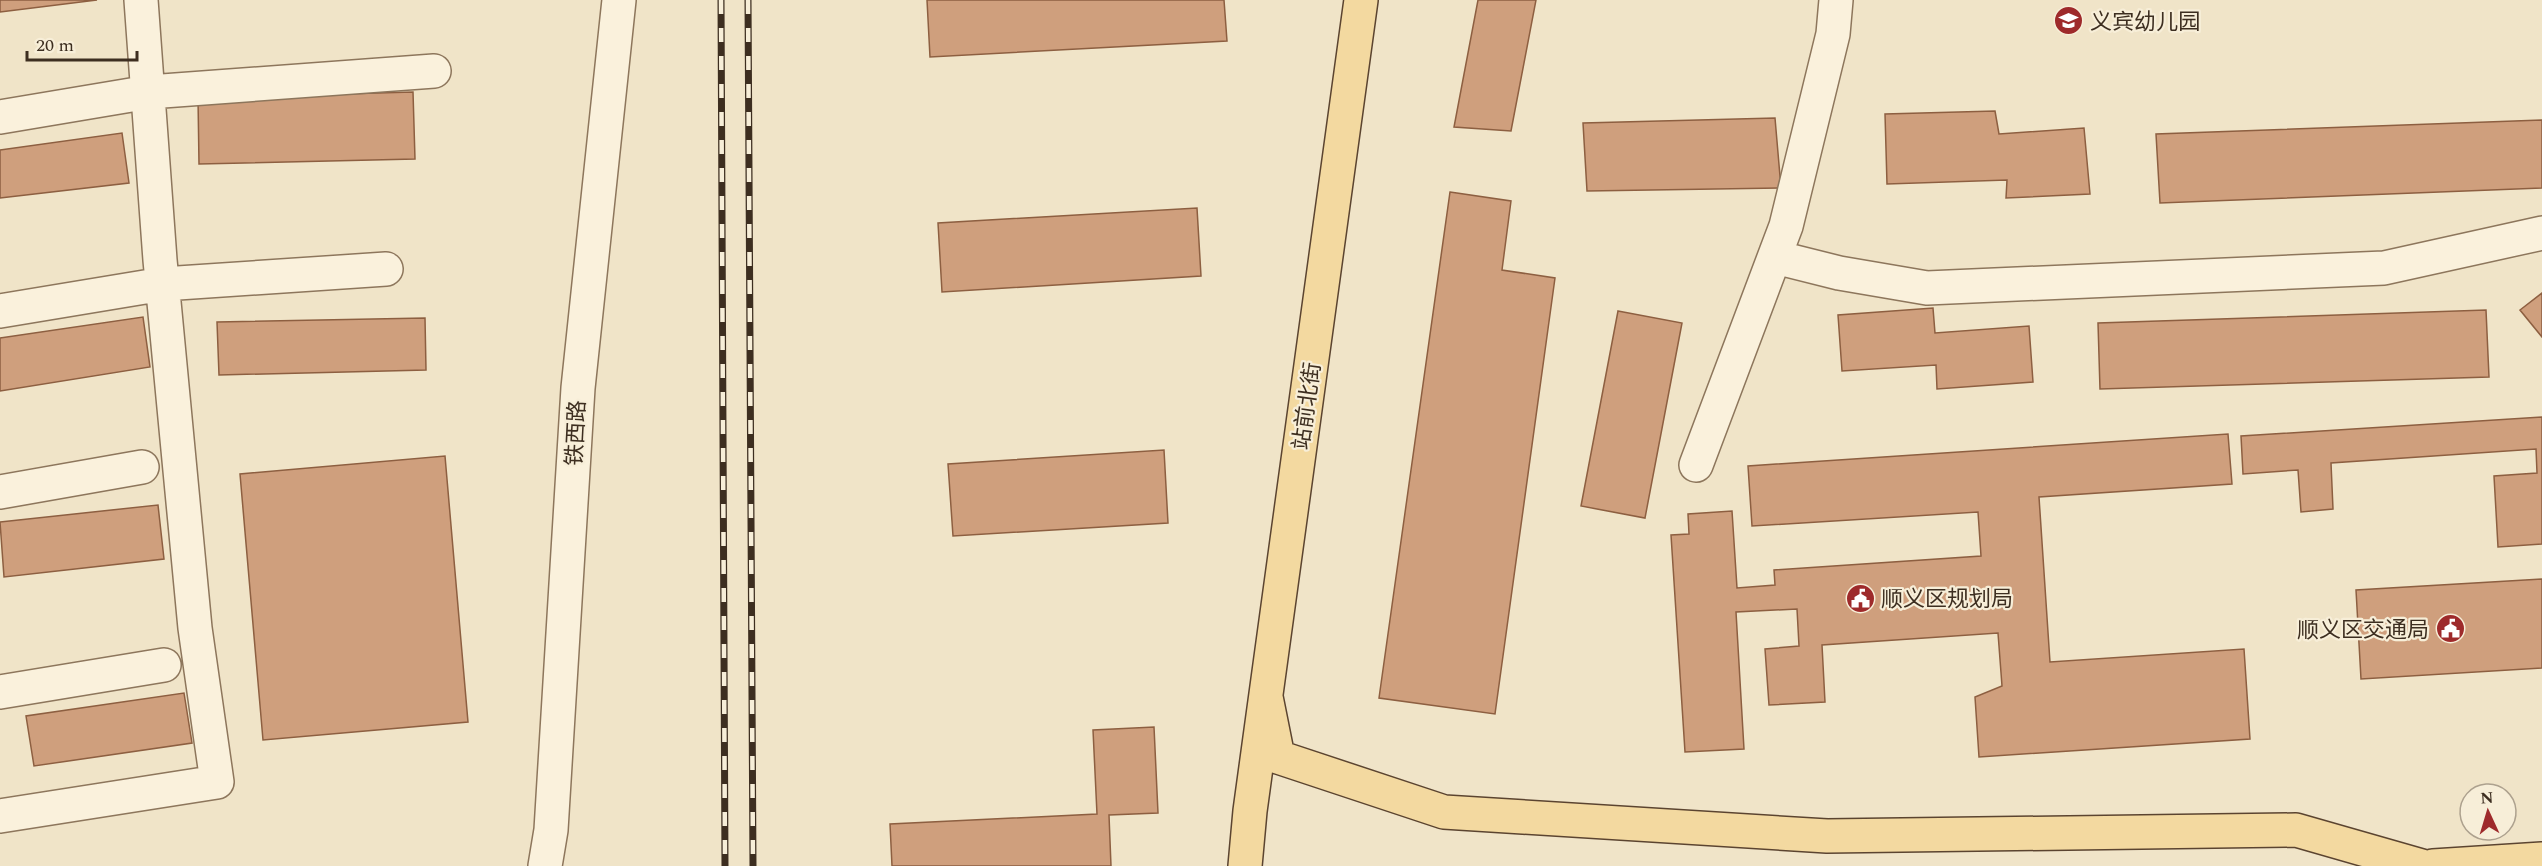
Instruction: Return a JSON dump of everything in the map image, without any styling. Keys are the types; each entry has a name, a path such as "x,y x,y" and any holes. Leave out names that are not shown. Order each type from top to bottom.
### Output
{"main road":[{"name":"站前北街","path":"1245,866 1250,812 1361,0"},
{"path":"1266,697 1278,757 1444,812 1827,836 2296,830 2422,866"},
{"path":"2433,866 2542,859"}],"street":[{"path":"0,816 217,782 195,628 163,284 141,0"},
{"name":"铁西路","path":"544,866 551,830 578,388 619,0"},
{"path":"1696,465 1786,226 1833,34 1836,0"},
{"path":"0,117 149,92 434,71"},
{"path":"1775,257 1839,273 1927,288 2384,268 2542,233"},
{"path":"0,311 163,284 386,268"},
{"path":"0,492 142,467"},
{"path":"0,692 164,665"}],"building":[{"path":"0,0 97,0 0,12"},
{"path":"927,0 1224,0 1227,41 930,57"},
{"path":"1478,0 1536,0 1511,131 1454,127"},
{"path":"413,92 415,159 199,164 198,98"},
{"path":"1995,111 1999,134 2084,128 2090,194 2006,198 2007,180 1887,184 1885,114"},
{"path":"1775,118 1781,188 1587,191 1583,123"},
{"path":"2542,120 2542,188 2160,203 2156,134"},
{"path":"122,133 129,183 0,198 0,150"},
{"path":"1450,192 1511,201 1502,270 1555,278 1495,714 1379,698"},
{"path":"1197,208 1201,276 942,292 938,223"},
{"path":"2542,293 2542,337 2520,310"},
{"path":"1933,308 1935,333 2029,326 2033,382 1937,389 1936,365 1842,371 1838,315"},
{"path":"2486,310 2489,377 2100,389 2098,323"},
{"path":"1618,311 1682,323 1645,518 1581,506"},
{"path":"143,317 150,367 0,391 0,338"},
{"path":"425,318 426,370 219,375 217,322"},
{"path":"2542,417 2542,544 2498,547 2494,476 2537,473 2536,449 2331,463 2333,509 2301,512 2298,470 2243,474 2241,436"},
{"name":"顺义区规划局","path":"2228,434 2232,484 2039,497 2050,662 2244,649 2250,739 1979,757 1975,697 2002,686 1998,633 1822,645 1825,702 1769,705 1765,649 1799,646 1797,609 1736,612 1744,749 1685,752 1671,535 1689,534 1688,514 1732,511 1737,588 1775,585 1774,570 1981,556 1978,512 1752,526 1748,466"},
{"path":"1164,450 1168,523 953,536 948,464"},
{"path":"445,456 468,722 263,740 240,474"},
{"path":"158,505 164,559 4,577 0,522"},
{"name":"顺义区交通局","path":"2542,579 2542,668 2361,679 2356,590"},
{"path":"184,693 192,743 34,766 26,716"},
{"path":"1154,727 1158,813 1109,815 1111,866 892,866 890,824 1097,814 1093,730"}],"railway":[{"path":"721,0 725,866"},
{"path":"748,0 753,866"}],"place":[{"name":"义宾幼儿园","path":"2069,21"},
{"name":"顺义区规划局","path":"1860,598"},
{"name":"顺义区交通局","path":"2450,629"}]}
